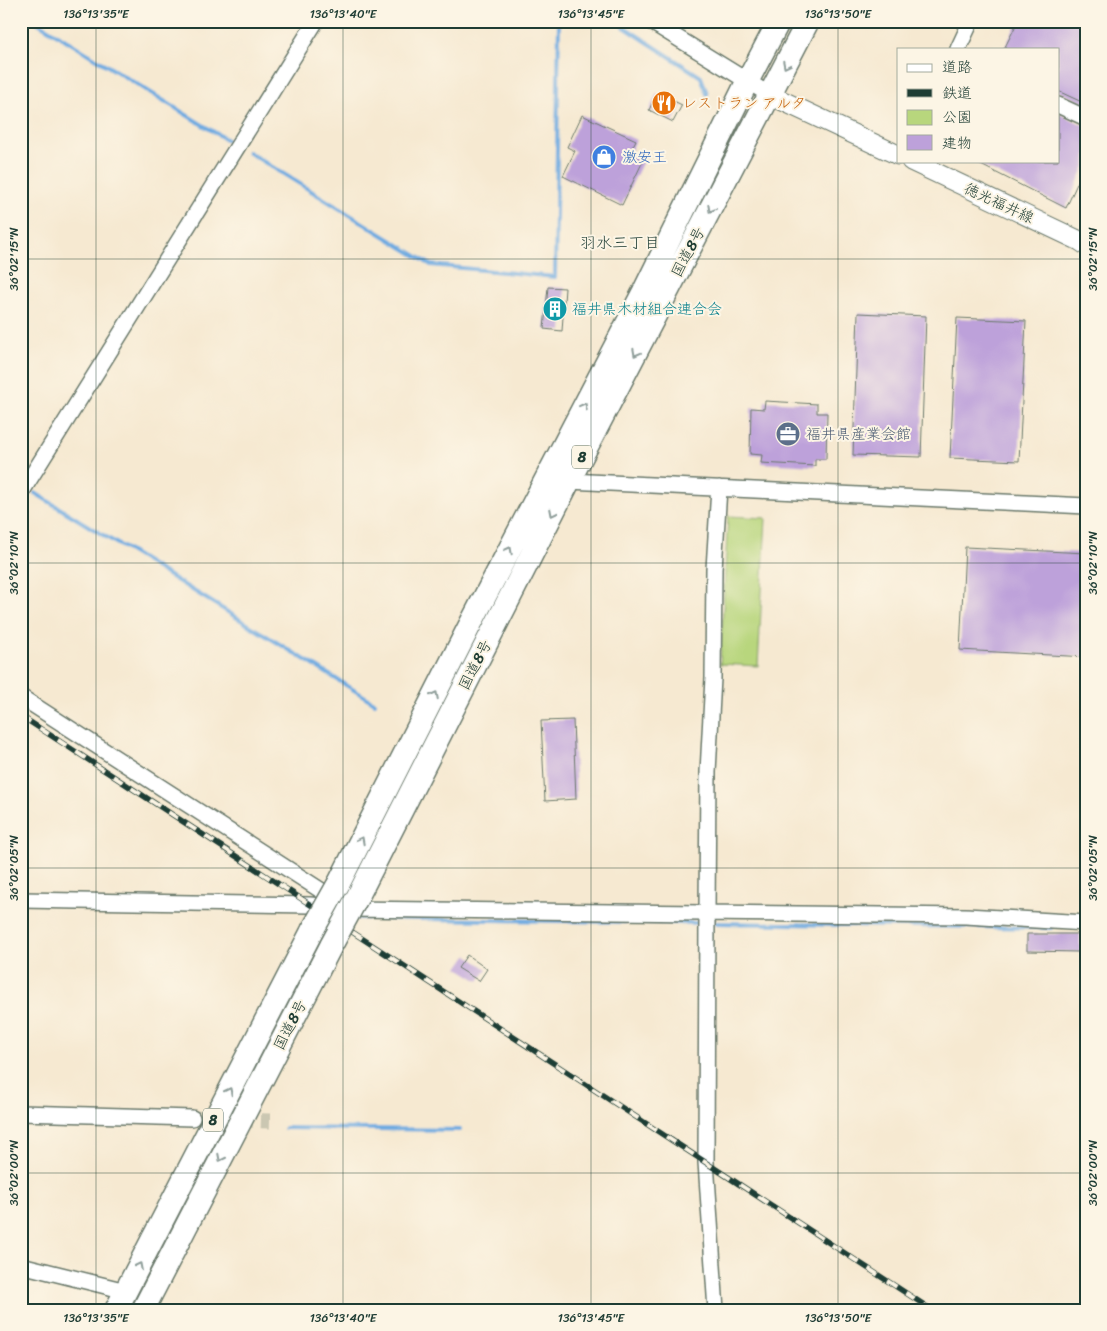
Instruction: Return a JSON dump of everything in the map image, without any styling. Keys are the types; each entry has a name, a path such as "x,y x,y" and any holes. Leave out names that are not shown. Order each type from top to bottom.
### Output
{"highway":[{"name":"国道8号","path":"121,1300 644,292 779,21"},
{"name":"国道8号","path":"143,1310 808,21"}],"main road":[{"path":"770,95 897,155"},
{"name":"徳光福井線","path":"913,162 1084,239"}],"street":[{"path":"21,493 316,21"},
{"path":"650,21 770,95"},
{"path":"958,48 971,21"},
{"path":"1060,106 1086,118"},
{"path":"569,481 1086,506"},
{"path":"716,1310 706,1162 708,772 713,678 714,578 719,488"},
{"path":"21,697 354,901"},
{"path":"21,900 310,905 354,901 707,913 966,916 1086,923"},
{"path":"21,1113 192,1118"},
{"path":"21,1265 121,1300"}],"green space":[{"path":"728,516 766,518 758,666 720,664"}],"building":[{"path":"1018,21 1086,21 1086,104 1060,92 1060,48 1004,48"},
{"path":"657,93 682,105 673,122 649,110"},
{"path":"1060,114 1086,126 1086,164 1066,208 975,162 1060,162"},
{"name":"激安王","path":"582,115 636,140 629,154 643,161 622,205 563,176 575,151 567,147"},
{"name":"福井県木材組合連合会","path":"548,287 565,288 562,331 544,329"},
{"path":"858,313 926,316 921,457 853,455"},
{"path":"957,318 1026,321 1019,461 950,458"},
{"name":"福井県産業会館","path":"765,401 817,404 817,413 827,413 826,459 815,459 815,466 761,463 762,455 750,454 751,408 764,409"},
{"path":"965,547 1086,553 1086,657 960,650"},
{"path":"573,720 576,799 545,801 541,721"},
{"path":"1027,934 1080,934 1080,952 1027,951"},
{"path":"467,955 487,969 479,981 458,968"}],"waterway":[{"path":"35,21 227,140"},
{"path":"248,152 431,265 555,277 559,21"},
{"path":"615,21 701,77 707,94"},
{"path":"35,493 375,703"},
{"path":"354,918 701,923"},
{"path":"716,923 1051,928"},
{"path":"285,1128 460,1130"}],"tunnel":[{"path":"192,1118 270,1121"}],"railway":[{"path":"21,716 932,1310"}],"place":[{"name":"レストラン アルタ","path":"664,103"},
{"name":"激安王","path":"604,157"},
{"name":"福井県木材組合連合会","path":"555,309"},
{"name":"福井県産業会館","path":"788,434"}],"district":[{"name":"羽水三丁目","path":"620,242"}]}
